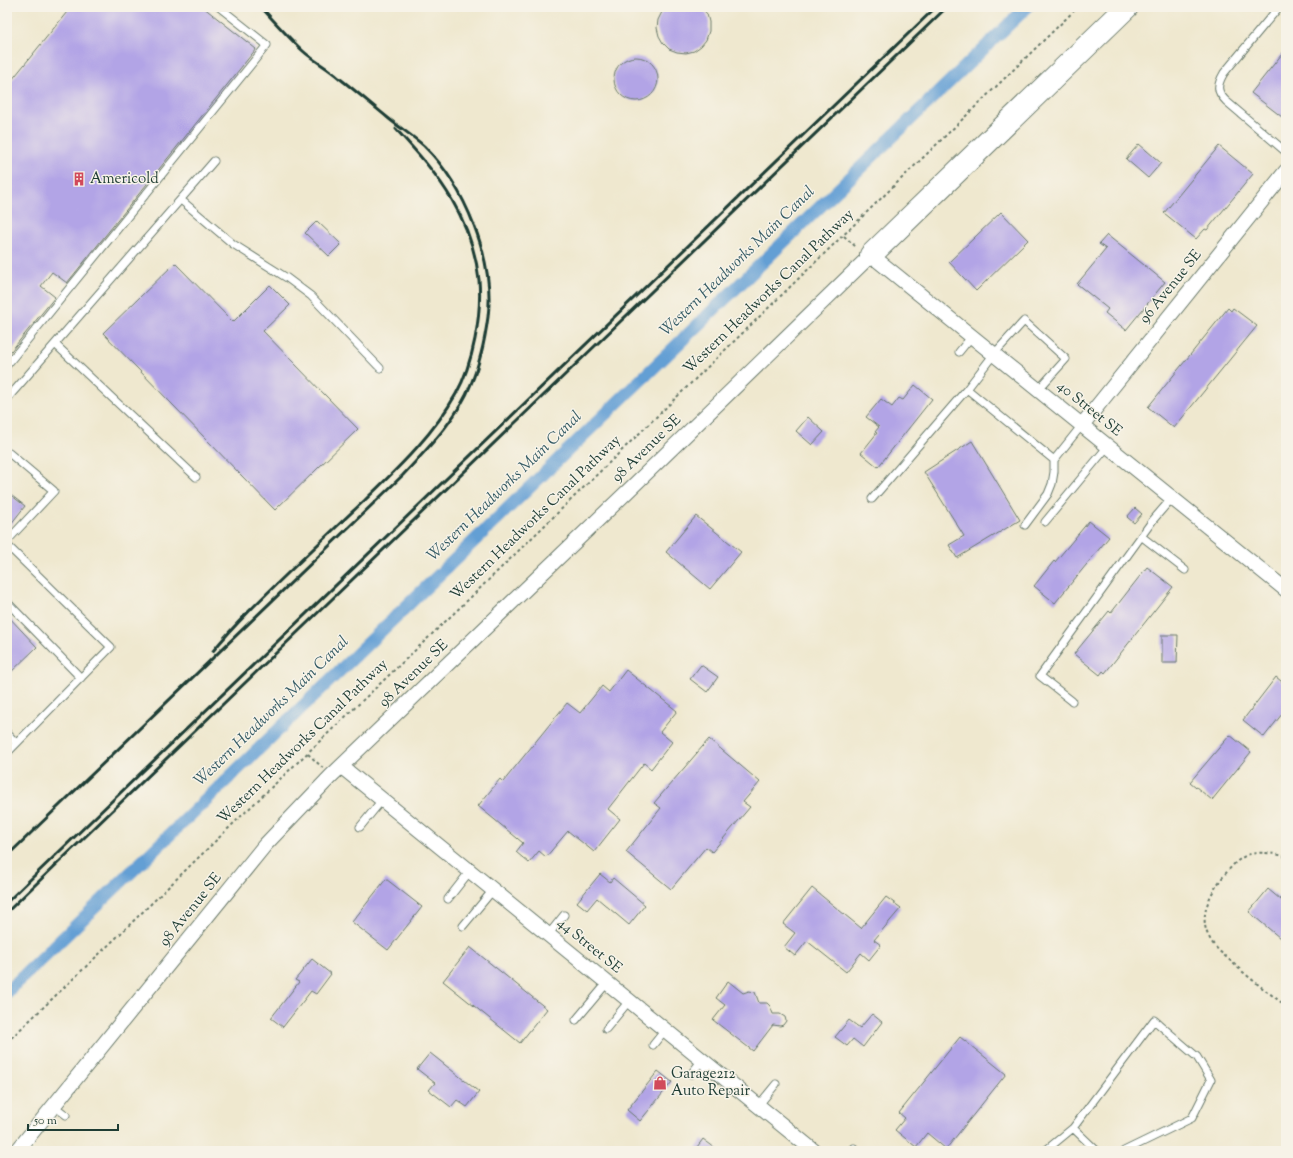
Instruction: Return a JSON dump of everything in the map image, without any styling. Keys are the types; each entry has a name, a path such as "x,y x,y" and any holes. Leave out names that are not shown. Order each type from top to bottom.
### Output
{"main road":[{"path":"871,255 1127,7"}],"street":[{"name":"96 Avenue SE","path":"1082,425 1286,171"},
{"name":"40 Street SE","path":"871,255 1286,590"},
{"name":"98 Avenue SE","path":"17,1151 265,845 336,771 871,255"},
{"name":"44 Street SE","path":"336,771 382,800 814,1151"}],"lane":[{"path":"7,365 267,45 219,7"},
{"path":"1279,7 1224,73 1219,82 1218,88 1220,94 1226,101 1286,152"},
{"path":"7,399 214,161"},
{"path":"181,200 233,244 288,278 311,296 380,368"},
{"path":"872,499 994,354 1024,321 1066,359 1038,390"},
{"path":"959,352 972,336"},
{"path":"55,344 196,477"},
{"path":"966,389 1054,460"},
{"path":"1025,525 1048,494 1053,478 1054,460 1082,425"},
{"path":"1046,522 1108,446"},
{"path":"7,541 54,491 9,453"},
{"path":"1072,702 1040,676 1141,536 1172,498"},
{"path":"1141,536 1185,570"},
{"path":"7,545 111,647 7,753"},
{"path":"7,602 81,678"},
{"path":"7,733 16,743"},
{"path":"360,827 382,800"},
{"path":"448,899 470,871"},
{"path":"463,926 493,890"},
{"path":"548,935 564,915"},
{"path":"576,1020 607,983"},
{"path":"606,1028 629,1000"},
{"path":"1045,1151 1073,1128 1154,1020 1197,1057 1211,1080 1192,1118 1124,1151"},
{"path":"653,1045 665,1030"},
{"path":"691,1074 702,1060"},
{"path":"758,1106 776,1084"},
{"path":"54,1106 66,1115"},
{"path":"1073,1128 1097,1151"}],"path":[{"name":"Western Headworks Canal Pathway","path":"7,1042 308,754 786,292 913,166 1078,7"},
{"path":"308,754 336,771"},
{"path":"1286,857 1263,853 1253,854 1238,860 1214,889 1208,902 1205,919 1207,933 1216,947 1248,977 1286,1006"}],"building":[{"name":"Americold","path":"71,7 203,7 256,49 67,283 52,272 41,286 55,297 7,356 7,86"},
{"path":"666,7 701,7 707,14 709,31 706,40 701,46 694,51 686,53 669,49 663,43 657,28 658,20"},
{"path":"1286,49 1286,112 1282,117 1251,93"},
{"path":"636,57 648,61 654,67 658,79 654,91 648,97 636,101 624,97 618,91 614,79 618,67 624,61"},
{"path":"1139,144 1161,163 1148,178 1126,159"},
{"path":"1219,146 1253,174 1207,230 1205,229 1196,239 1164,213"},
{"path":"1001,212 1028,240 976,291 949,262"},
{"path":"317,221 341,244 329,256 305,233"},
{"path":"1107,235 1165,282 1126,330 1105,313 1108,309 1077,284 1106,249 1099,244"},
{"path":"175,263 233,322 270,285 290,305 263,331 358,429 275,510 103,333"},
{"path":"1228,308 1231,311 1233,308 1257,326 1174,428 1148,407"},
{"path":"915,385 932,399 878,467 861,453 877,433 875,432 879,427 866,417 881,399 892,407 899,398 903,400"},
{"path":"808,417 824,432 812,445 796,431"},
{"path":"972,441 1020,520 957,558 949,545 964,536 924,472"},
{"path":"7,492 25,506 7,529"},
{"path":"1135,508 1142,514 1134,523 1127,517"},
{"path":"696,516 741,552 710,589 666,552"},
{"path":"1089,521 1109,537 1055,603 1034,586"},
{"path":"1147,567 1173,587 1105,673 1103,671 1100,675 1074,654 1109,611 1111,613"},
{"path":"7,615 37,647 7,676"},
{"path":"1162,635 1178,635 1177,663 1162,663"},
{"path":"701,665 718,677 707,692 690,679"},
{"path":"626,670 677,711 660,732 672,742 651,769 644,763 608,809 620,819 594,852 568,831 546,857 539,851 529,863 516,852 523,843 478,806 500,779 503,782 567,703 580,713 602,686 609,692"},
{"path":"1276,677 1286,685 1286,709 1264,737 1243,720"},
{"path":"1230,735 1251,752 1212,800 1190,782"},
{"path":"709,739 760,782 743,802 750,807 712,852 706,847 671,889 626,852 661,808 654,803"},
{"path":"600,874 610,882 613,878 645,905 629,925 597,898 587,910 577,902"},
{"path":"386,879 422,907 388,950 352,922"},
{"path":"812,888 861,928 886,897 901,908 874,940 881,945 869,960 861,953 846,972 807,941 795,956 784,947 795,933 783,924"},
{"path":"1268,889 1286,904 1286,943 1249,912"},
{"path":"470,947 547,1009 520,1043 443,981"},
{"path":"312,959 331,974 316,994 311,991 283,1027 271,1018 299,982 295,980"},
{"path":"728,981 743,993 749,991 755,992 759,1003 767,1003 773,1014 780,1014 785,1017 786,1021 783,1025 773,1025 753,1051 713,1020 725,1005 716,998"},
{"path":"872,1014 882,1022 863,1047 853,1039 847,1046 835,1037 849,1020 860,1028"},
{"path":"960,1037 1006,1074 946,1149 927,1133 916,1147 895,1130 905,1118 899,1113"},
{"path":"430,1053 479,1092 467,1107 457,1100 451,1107 429,1090 435,1083 417,1069"},
{"path":"658,1071 672,1082 640,1121 627,1110"},
{"path":"703,1139 719,1151 694,1151"}],"waterway":[{"name":"Western Headworks Main Canal","path":"7,992 1027,7"}],"railway":[{"path":"7,856 403,475 422,455 458,409 471,384 480,359 488,317 489,295 487,272 482,248 474,225 452,182 439,162 424,146 335,74 303,51 261,7"},
{"path":"7,902 936,7"},
{"path":"7,912 947,7"},
{"path":"213,651 258,602 377,488 426,437 447,409 456,394 472,354 478,324 480,294 478,270 470,239 457,209 440,181 396,129"}],"place":[{"name":"Americold","path":"79,179"},
{"name":"Garage212 Auto Repair","path":"660,1083"}]}
